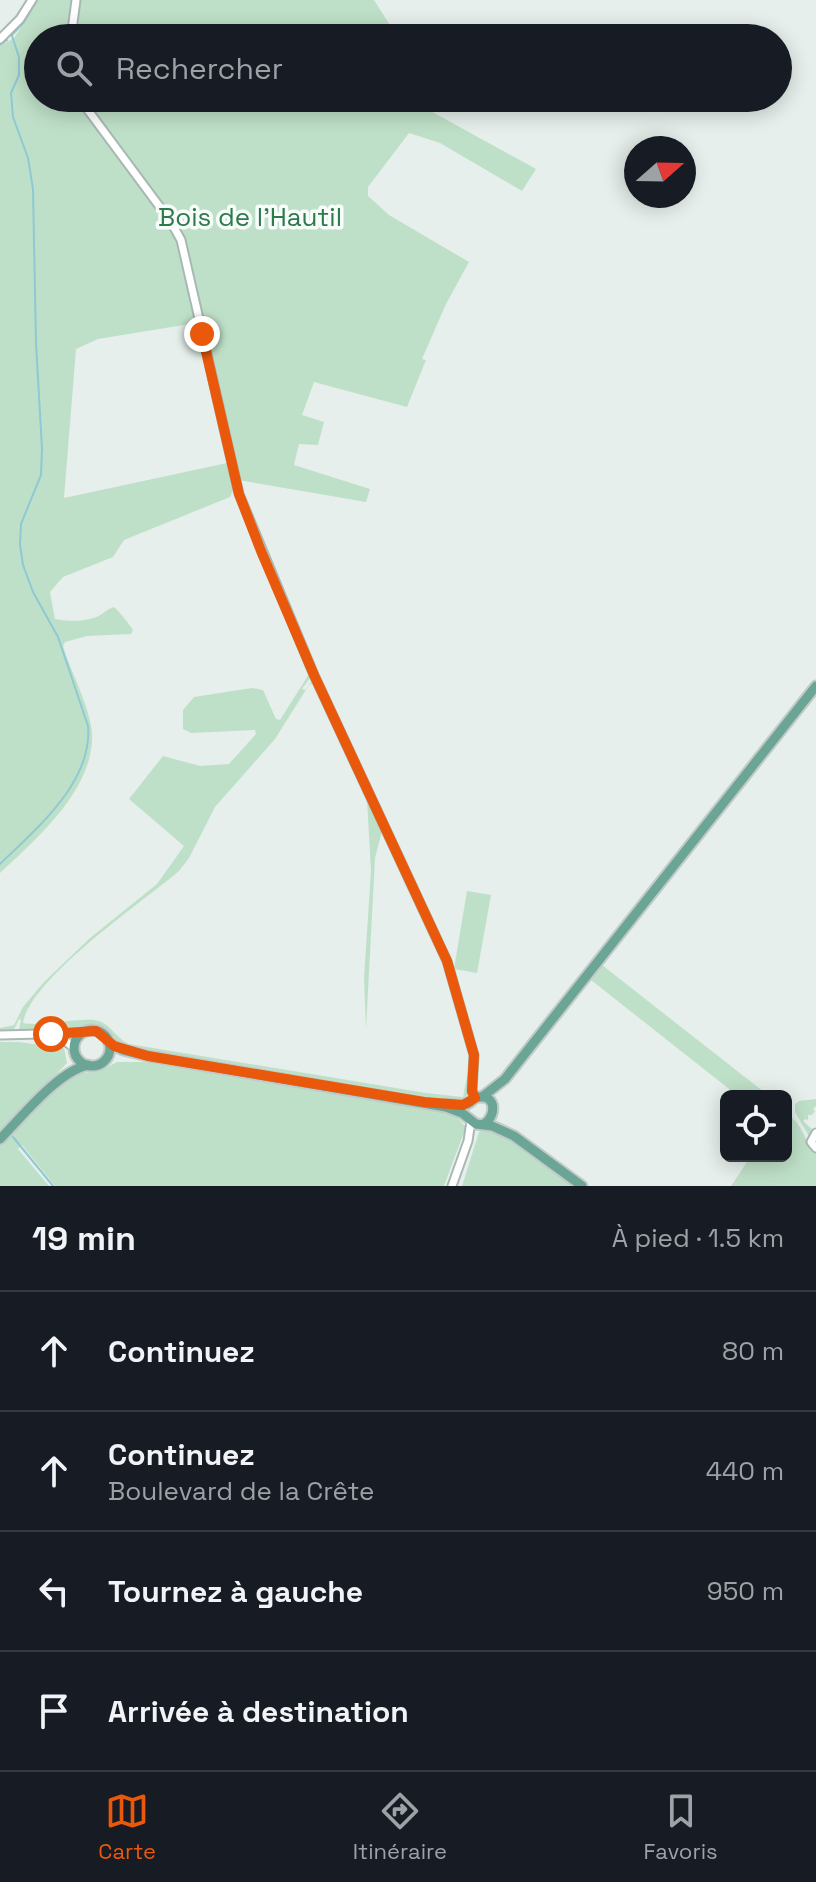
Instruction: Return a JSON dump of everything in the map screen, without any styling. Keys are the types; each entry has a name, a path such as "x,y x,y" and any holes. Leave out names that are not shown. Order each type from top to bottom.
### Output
{"main road":[{"path":"476,1122 493,1110 505,1079 816,686"},
{"path":"50,1089 74,1051 77,1038 90,1030 99,1032 109,1043 123,1050 148,1056 424,1102 459,1105 475,1099 505,1079"},
{"path":"106,1059 109,1043"},
{"path":"74,1051 81,1062 88,1065"},
{"path":"0,1139 50,1089 75,1070 119,1055 148,1056"},
{"path":"475,1099 493,1110 514,1136 582,1186"},
{"path":"475,1099 467,1109 476,1122"},
{"path":"424,1102 450,1109 514,1136"}],"street":[{"path":"0,39 20,19 32,0"},
{"path":"73,24 76,0"},
{"path":"89,112 181,240 239,494 314,675 447,961 474,1055 472,1091 475,1099"},
{"path":"0,1037 82,1033"},
{"path":"0,1037 61,1038 68,1041 74,1051"},
{"path":"452,1186 476,1122"},
{"path":"813,1145 816,1133"}],"green space":[{"name":"Bois de l'Hautil","path":"38,0 374,0 389,24 24,24 24,112 432,112 536,169 522,191 440,143 409,133 368,187 368,196 389,215 469,262 422,359 426,360 407,407 314,382 302,415 324,422 318,445 299,444 294,465 370,489 366,502 238,480 230,497 124,540 113,557 63,577 50,592 55,619 86,620 114,607 133,630 131,634 87,636 65,642 63,646 91,723 90,754 84,774 61,811 0,873 0,46 14,38","holes":["196,323 227,463 64,498 76,349 98,339"]},
{"path":"236,496 310,670 310,678 302,689 305,690 312,681 315,682 440,948 473,1060 468,1095 464,1099 418,1098 133,1050 95,1026 30,1033 19,1030 19,1019 13,1032 0,1034 0,1028 14,1025 23,1007 44,982 90,938 157,884 184,846 129,799 163,756 200,766 229,764 256,734 255,730 191,733 183,729 183,710 194,697 252,688 263,690 276,719 280,720 309,674","holes":["314,683 367,800 371,871 364,978 366,1029 375,858 382,831 433,935 457,1007 470,1060 463,1097 129,1044 99,1021 23,1023 30,1005 66,964 178,872 189,858 215,807 275,739 309,685"]},
{"path":"467,891 491,895 477,973 454,969"},
{"path":"602,965 761,1090 730,1090 591,980"},
{"path":"0,1042 64,1048 67,1063 0,1133"},
{"path":"117,1062 145,1062 438,1111 456,1116 466,1127 444,1186 55,1186 22,1145 18,1149 49,1186 0,1186 0,1144 62,1082 75,1073 98,1072"},
{"path":"816,1099 815,1111 808,1115 808,1120 803,1121 813,1130 809,1136 795,1112 795,1104"},
{"path":"792,1118 816,1152 816,1186 731,1186 747,1162 792,1162"},
{"path":"483,1130 519,1144 574,1186 462,1186 479,1132"}],"waterway":[{"path":"12,35 37,0"},
{"path":"0,864 45,820 72,785 87,747 88,726 58,637 33,592 23,565 20,545 21,524 41,475 42,449 33,189 28,158 13,117 11,93 19,75 19,57 12,36"},
{"path":"0,45 7,40"},
{"path":"13,1137 53,1186"}],"route":[{"path":"51,1034 93,1030 102,1033 114,1046 148,1056 424,1102 463,1105 475,1098 472,1091 474,1055 447,961 314,675 261,551 239,494 202,334"}]}
